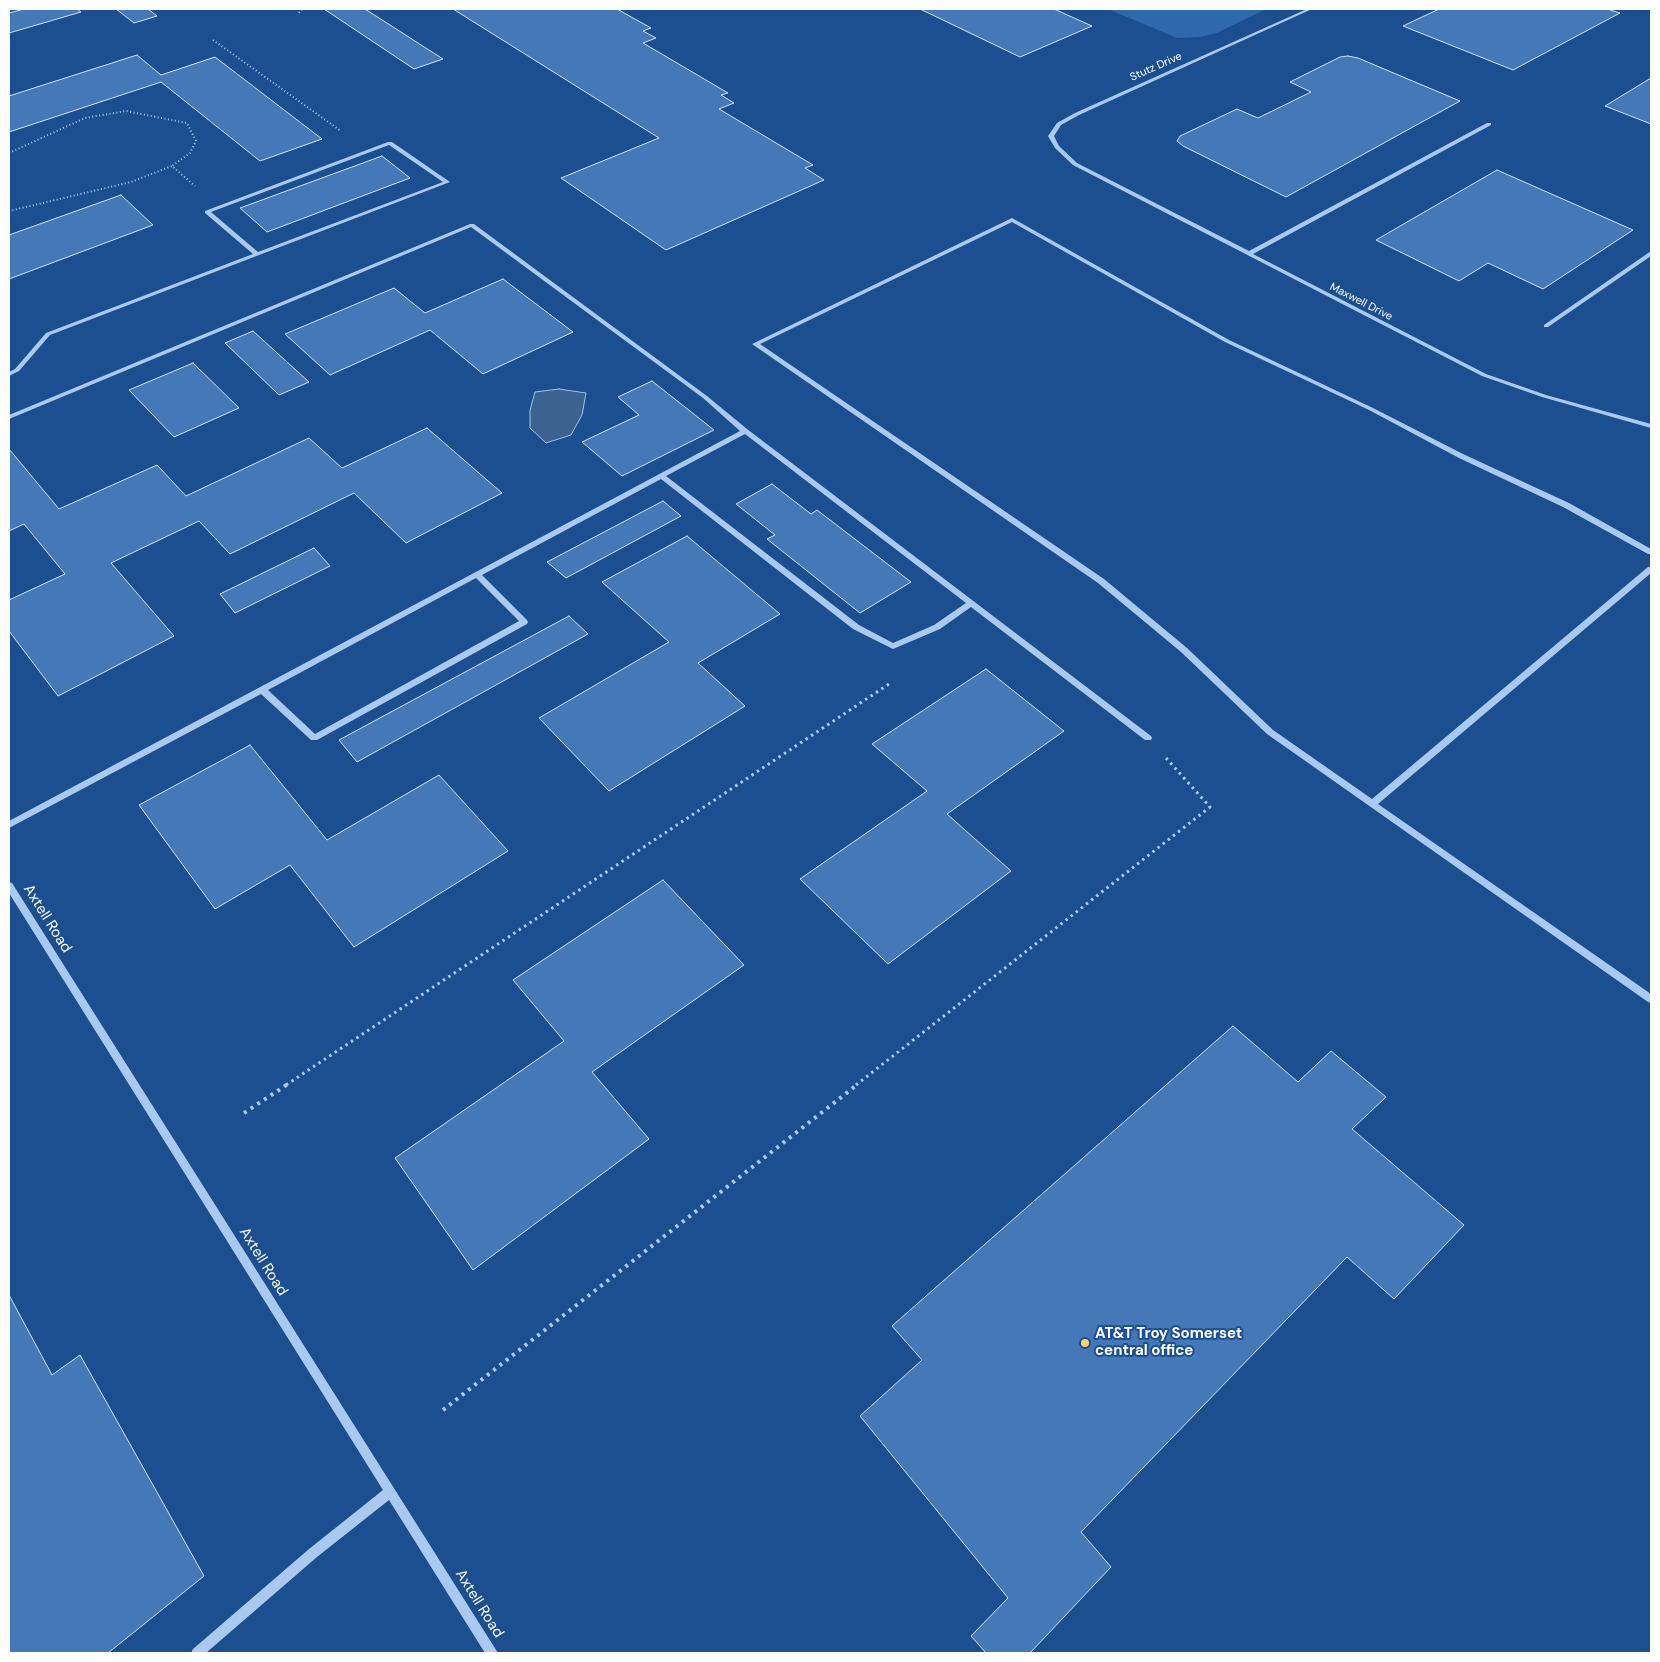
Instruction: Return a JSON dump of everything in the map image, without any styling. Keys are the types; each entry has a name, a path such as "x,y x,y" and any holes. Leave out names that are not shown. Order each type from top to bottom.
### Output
{"street":[{"name":"Stutz Drive","path":"1075,164 1056,148 1051,136 1059,124 1076,114 1310,9"},
{"path":"1248,254 1489,124"},
{"path":"9,374 18,370 48,334 447,182 390,143 207,212 257,254"},
{"name":"Maxwell Drive","path":"1075,164 1484,375 1544,396 1651,426"},
{"path":"9,417 472,224 705,397 745,431 1148,738"},
{"path":"9,825 745,431"},
{"path":"661,476 856,627 893,646 937,627 971,604"},
{"path":"1651,569 1372,804 1651,999"},
{"path":"261,689 314,738 524,622 477,574"},
{"name":"Axtell Road","path":"9,886 492,1653"},
{"path":"198,1653 313,1553 390,1492"}],"lane":[{"path":"1372,804 1270,732 1184,650 1101,581 755,344 1012,220 1227,341 1566,505 1651,552"},
{"path":"1546,326 1651,253"}],"path":[{"path":"300,13 302,9"},
{"path":"213,40 369,151"},
{"path":"9,152 85,118 126,111 187,123 196,141 190,153 172,166 132,182 9,211"},
{"path":"172,166 220,207"},
{"path":"244,1113 889,684"},
{"path":"443,1410 1210,807 1148,738"}],"shaded area":[{"path":"1108,9 1266,9 1217,33 1200,37 1177,38"},
{"path":"559,389 586,393 582,415 571,435 546,443 530,428 530,410 535,392"}],"building":[{"path":"24,9 77,9 81,12 9,33 9,13"},
{"path":"116,9 148,9 157,16 134,23"},
{"path":"324,9 365,9 443,59 414,69"},
{"path":"453,9 617,9 651,28 643,31 656,38 643,43 728,93 721,95 734,103 719,109 813,165 805,168 824,180 666,250 561,178 659,138"},
{"path":"920,9 1054,9 1092,26 1020,57"},
{"path":"1439,9 1607,9 1620,13 1513,70 1403,26"},
{"path":"137,55 161,75 215,57 322,139 260,161 161,82 9,132 9,96"},
{"path":"1340,57 1358,58 1460,101 1286,197 1183,146 1177,141 1180,136 1237,109 1258,118 1311,92 1290,82"},
{"path":"1651,78 1651,124 1605,106"},
{"path":"382,156 410,178 267,232 240,208"},
{"path":"1497,170 1633,230 1543,289 1488,263 1459,281 1376,240"},
{"path":"121,195 153,225 9,279 9,235"},
{"path":"503,279 573,332 483,374 430,330 330,375 285,334 394,288 425,313"},
{"path":"253,331 309,382 279,395 225,343"},
{"path":"193,363 239,408 174,437 129,390"},
{"path":"652,381 714,430 622,476 582,442 639,415 618,397"},
{"path":"427,428 502,493 406,543 354,493 230,554 199,521 111,563 174,636 58,696 9,631 9,600 65,574 24,524 9,531 9,449 59,509 157,465 186,496 309,438 342,468"},
{"path":"772,484 811,514 817,510 911,582 860,613 767,539 775,535 736,504"},
{"path":"663,501 681,516 566,578 547,562"},
{"path":"687,536 780,614 698,663 745,706 609,791 539,718 669,642 602,582"},
{"path":"314,548 330,566 235,613 220,594"},
{"path":"569,616 588,634 357,762 339,740"},
{"path":"986,669 1064,731 947,814 1011,871 888,964 800,879 927,791 872,744"},
{"path":"250,745 327,840 439,775 508,851 354,947 290,865 215,909 139,805"},
{"path":"663,880 744,965 592,1072 649,1139 473,1270 395,1158 564,1041 513,980"},
{"name":"AT&T Troy Somerset central office","path":"1233,1026 1298,1082 1331,1051 1386,1097 1352,1129 1464,1225 1394,1299 1347,1257 1081,1532 1111,1567 1030,1653 986,1653 971,1636 1008,1598 860,1416 922,1360 892,1326"},
{"path":"9,1295 52,1375 80,1355 204,1576 108,1653 9,1653"}],"place":[{"name":"AT&T Troy Somerset central office","path":"1085,1343"}]}
